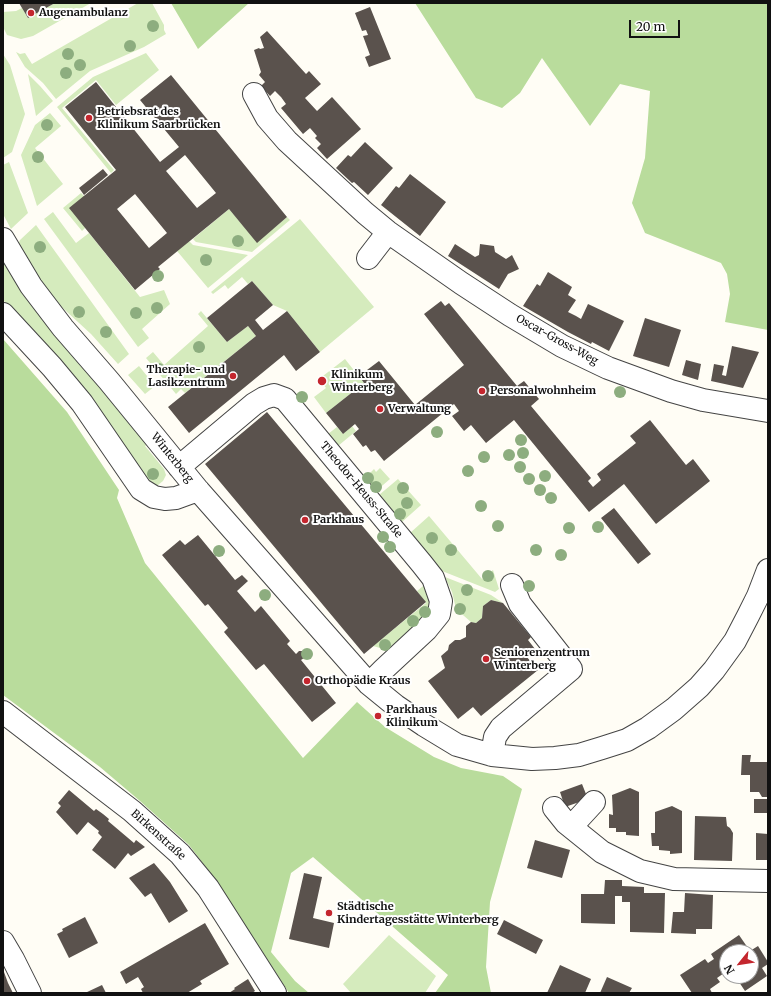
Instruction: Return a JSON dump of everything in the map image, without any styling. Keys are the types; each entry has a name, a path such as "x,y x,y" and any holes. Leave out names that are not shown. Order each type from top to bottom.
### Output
{"street":[{"name":"Oscar-Gross-Weg","path":"254,94 267,118 287,141 360,208 388,232 510,315 562,346 608,368 703,400 768,411"},
{"path":"368,258 388,232"},
{"name":"Winterberg","path":"3,239 31,286 46,307 198,490 176,498 165,499 154,497 141,489 82,403 52,367 3,314"},
{"name":"Theodor-Heuss-Straße","path":"179,467 254,404 264,398 274,395 285,399 433,578 441,601 439,614 426,630 369,684"},
{"path":"198,490 369,684 396,706 438,734 457,744 492,754 532,759 555,758 579,754 627,740 648,728 674,709 699,687 714,670 735,641 758,596 768,570"},
{"path":"492,754 495,737 501,728 571,669 520,604 512,585"},
{"name":"Birkenstraße","path":"3,712 132,811 180,854 208,888 275,993"},
{"path":"571,827 594,802"},
{"path":"554,808 571,827 602,852 640,871 674,879 768,881"},
{"path":"3,942 30,993"}],"green space":[{"path":"55,3 91,3 33,36 21,39 7,35 3,27 3,12 16,11 22,8 28,18"},
{"path":"138,3 152,3 164,25 166,34 144,47 90,71 56,99 43,83 25,67 16,52 20,54 25,53 32,64"},
{"path":"171,3 249,3 198,49"},
{"path":"415,3 768,3 768,330 725,322 730,294 727,274 721,263 645,233 632,203 645,158 650,91 620,84 590,126 542,58 520,93 502,108 476,98"},
{"path":"146,53 159,70 116,105 96,80 62,108 114,170 111,173 57,107 93,77"},
{"path":"3,54 10,65 25,114 12,152 3,158"},
{"path":"28,74 53,101 36,116"},
{"path":"50,113 61,126 35,148 63,184 37,206 21,155 35,125"},
{"path":"9,162 28,213 11,229 3,214 3,165"},
{"path":"81,193 84,196 85,228 82,231 63,208"},
{"path":"229,209 257,242 287,217 290,220 252,252 196,242 193,239"},
{"path":"53,212 76,243 89,233 140,297 164,290 170,304 142,329 149,338 138,347 44,219"},
{"path":"300,219 374,307 320,352 287,311 273,305 252,281 248,284 242,277 228,289 225,285 213,294 211,292"},
{"path":"36,225 129,354 118,364 91,334 54,300 38,280 17,247 20,240"},
{"path":"189,241 193,245 248,255 208,288 177,251"},
{"path":"3,256 148,444 145,446 164,469 166,475 163,481 158,485 150,485 13,310 3,300"},
{"path":"201,311 227,342 248,326 256,336 185,393 181,389 176,394 146,358 153,352 164,365 208,326 198,314"},
{"path":"3,339 67,412 119,490 117,498 145,563 303,758 357,702 385,727 434,757 461,768 503,776 522,789 490,902 486,967 491,993 435,993 448,975 313,857 291,873 271,952 295,981 309,993 289,993 218,883 189,845 100,767 3,695"},
{"path":"345,359 364,383 326,413 314,397 326,388 319,379"},
{"path":"139,366 155,386 145,394 128,375"},
{"path":"352,426 356,431 338,446 328,434 337,427 343,434"},
{"path":"380,468 390,479 376,491 365,478 374,469 376,472"},
{"path":"398,479 421,505 402,522 379,495"},
{"path":"429,516 482,579 493,570 499,589 495,592 442,571 410,533"},
{"path":"445,577 491,595 503,603 491,600 483,606 482,618 476,623 471,622 456,609 452,592"},
{"path":"428,582 434,600 427,616 387,650 373,646 426,603 417,591"},
{"path":"389,935 436,976 425,993 351,993 343,984"}],"building":[{"name":"Augenambulanz","path":"19,3 55,3 28,18"},
{"path":"370,7 391,59 369,67 365,57 370,55 363,36 368,35 366,30 362,31 355,13"},
{"path":"267,31 306,74 309,71 321,84 305,98 317,111 332,97 361,129 327,159 317,148 321,144 315,138 317,136 310,128 303,134 281,108 286,104 281,97 275,91 270,96 261,86 265,82 259,75 261,72 254,50 264,48 260,37"},
{"path":"171,75 287,217 257,243 229,209 158,267 160,269 135,290 69,208 116,170 65,107 96,82 160,162 179,147 140,100","holes":["185,155 216,193 197,208 166,171","135,194 167,233 149,248 117,209"]},
{"path":"365,142 393,168 368,195 336,168 348,155 351,157"},
{"path":"103,169 108,175 84,195 79,188"},
{"path":"410,174 446,202 420,236 381,205 396,186 399,188"},
{"path":"455,244 475,257 479,255 480,244 494,246 495,252 506,259 512,255 519,269 508,274 499,289 448,256"},
{"path":"548,272 572,287 568,295 576,300 568,312 581,319 588,304 624,321 609,351 592,342 591,344 568,332 523,306 537,284 540,286"},
{"name":"Therapie- und Lasikzentrum","path":"252,281 273,305 255,320 263,330 287,311 320,352 296,371 284,355 189,433 168,407 256,336 248,326 227,342 207,318"},
{"path":"441,301 445,306 449,303 517,386 524,381 539,399 531,406 591,478 588,481 593,487 601,480 597,474 636,443 630,436 650,420 686,465 693,459 710,481 656,524 624,484 589,512 514,420 486,443 471,425 464,431 452,416 459,411 454,404 384,461 375,450 371,452 366,445 363,447 353,434 359,429 355,424 343,434 326,413 364,383 359,376 379,361 415,405 464,365 424,314"},
{"path":"645,318 681,330 669,367 633,356"},
{"path":"732,346 759,352 743,388 711,381 714,364 724,366 722,375 726,376"},
{"path":"686,360 701,364 698,380 682,375"},
{"name":"Parkhaus","path":"267,412 426,602 364,654 205,464"},
{"path":"614,508 651,554 638,564 601,518"},
{"path":"198,535 235,580 242,575 248,581 237,591 255,612 261,606 290,641 287,644 296,654 299,651 302,651 305,654 304,658 301,660 336,703 312,722 264,664 256,670 224,632 228,628 208,604 205,606 162,555 180,540 185,545"},
{"name":"Seniorenzentrum Winterberg","path":"491,600 503,603 531,637 528,640 535,649 526,656 538,670 481,716 473,707 458,719 428,681 445,668 441,656 448,650 449,645 455,640 460,640 466,637 466,626 471,622 476,623 482,618 483,606"},
{"path":"742,755 751,755 750,762 768,762 768,797 762,797 759,792 750,792 750,775 741,775"},
{"path":"582,784 588,799 565,807 560,792"},
{"path":"630,788 639,792 639,836 626,835 626,832 616,832 616,828 609,828 609,814 613,815 612,795"},
{"path":"69,790 94,811 96,809 103,814 109,819 108,821 134,843 136,840 145,847 131,856 128,853 115,869 92,850 102,837 98,833 99,831 88,822 77,835 56,812 61,806 58,803"},
{"path":"754,799 768,799 768,813 754,813"},
{"path":"672,806 682,811 682,853 670,854 670,851 659,850 659,846 652,846 651,833 655,833 655,812"},
{"path":"695,816 726,817 727,826 733,833 732,861 694,860"},
{"path":"756,833 768,834 768,860 756,860"},
{"path":"535,840 570,850 562,878 527,868"},
{"path":"154,863 170,882 188,911 169,923 151,893 145,897 129,878"},
{"path":"304,873 322,877 313,918 334,923 329,948 289,939"},
{"path":"605,880 622,880 622,886 644,887 644,893 665,893 664,933 630,932 630,902 622,902 622,896 615,896 615,924 581,923 581,894 604,894"},
{"path":"685,893 713,895 712,929 696,929 696,934 671,933 673,912 684,912"},
{"path":"85,917 98,943 69,958 57,934 63,931 62,929"},
{"path":"504,920 543,940 536,954 497,934"},
{"path":"205,923 229,964 200,981 202,984 187,993 143,993 141,989 144,987 138,977 126,984 120,972"},
{"path":"739,935 745,944 726,944"},
{"path":"759,948 768,962 768,964 762,968 767,976 759,981"},
{"path":"719,949 719,977 717,978 719,983 710,989 712,993 692,993 680,975 705,959 708,963 714,959 711,954"},
{"path":"560,965 591,979 585,993 547,993"},
{"path":"4,972 8,983 13,993 3,993"},
{"path":"607,977 632,988 629,993 600,993"},
{"path":"248,979 255,991 252,993 229,993 235,989 234,988"},
{"path":"740,984 755,984 745,991"},
{"path":"102,985 106,993 85,993"}],"place":[{"name":"Augenambulanz","path":"31,13"},
{"name":"Betriebsrat des Klinikum Saarbrücken","path":"89,118"},
{"name":"Therapie- und Lasikzentrum","path":"233,376"},
{"name":"Klinikum Winterberg","path":"322,381"},
{"name":"Personalwohnheim","path":"482,391"},
{"name":"Verwaltung","path":"380,409"},
{"name":"Parkhaus","path":"305,520"},
{"name":"Seniorenzentrum Winterberg","path":"486,659"},
{"name":"Orthopädie Kraus","path":"307,681"},
{"name":"Parkhaus Klinikum","path":"378,716"},
{"name":"Städtische Kindertagesstätte Winterberg","path":"329,913"}]}
